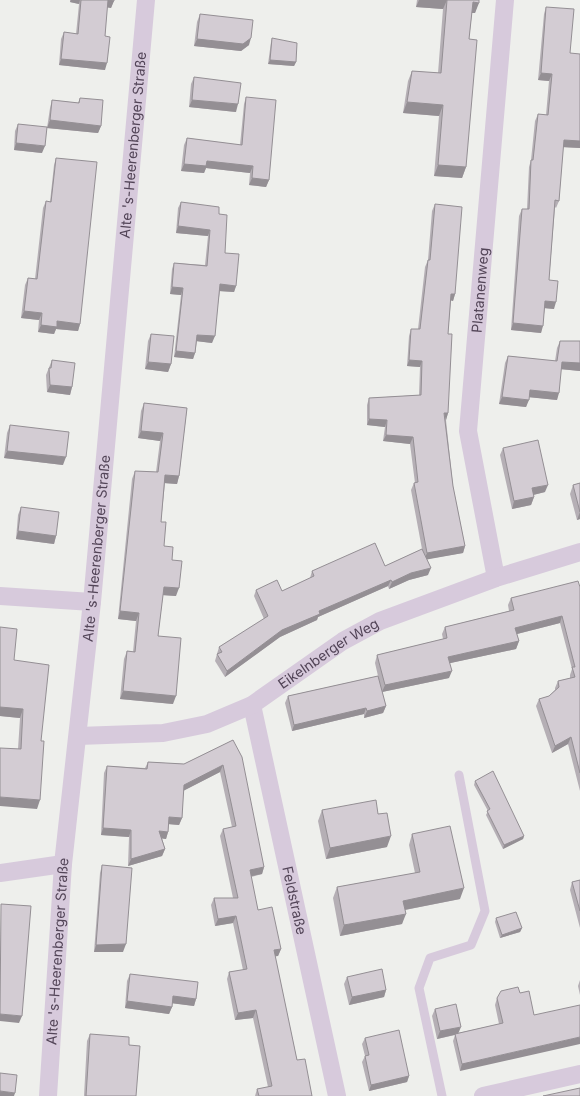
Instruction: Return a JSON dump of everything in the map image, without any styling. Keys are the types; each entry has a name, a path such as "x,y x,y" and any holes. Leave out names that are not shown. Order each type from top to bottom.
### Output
{"street":[{"name":"Alte 's-Heerenberger Straße","path":"48,1096 63,864 92,602 146,0"},
{"name":"Platanenweg","path":"496,578 468,431 505,0"},
{"name":"Eikelnberger Weg","path":"78,736 163,733 207,724 252,705 343,641 380,621 496,578 580,552"},
{"path":"0,596 92,602"},
{"name":"Feldstraße","path":"252,705 338,1096"},
{"path":"0,873 63,864"},
{"path":"483,1096 580,1074"}],"lane":[{"path":"442,1096 418,988 430,958 471,945 485,911 459,774"}],"building":[{"path":"81,0 108,0 105,36 110,37 107,63 61,59 64,32 78,34"},
{"path":"447,0 479,0 479,3 473,2 469,39 477,40 466,167 438,165 443,105 407,102 412,71 441,73"},
{"path":"546,7 574,9 570,53 580,54 580,141 564,140 559,201 555,200 549,280 558,281 556,302 545,301 543,326 513,323 522,209 529,209 531,160 533,160 538,114 548,115 552,74 541,73"},
{"path":"200,14 253,20 251,38 243,44 197,39"},
{"path":"272,38 297,43 296,62 270,60"},
{"path":"194,77 241,83 238,104 192,100"},
{"path":"246,97 276,100 269,180 252,178 253,166 207,161 206,166 184,164 187,138 242,145"},
{"path":"80,98 103,100 101,126 50,120 52,100 79,103"},
{"path":"18,124 47,127 45,146 16,143"},
{"path":"56,158 97,162 80,324 57,321 57,327 41,325 42,313 24,311 28,278 37,279 46,201 51,202"},
{"path":"181,202 219,207 219,214 227,215 225,253 239,254 236,286 220,284 215,336 197,335 195,353 176,351 183,288 172,287 174,263 207,266 210,230 178,226"},
{"path":"435,204 462,207 455,294 451,294 448,334 452,334 448,413 444,413 453,486 465,546 427,553 414,483 418,482 413,437 386,435 387,420 369,419 369,398 421,395 422,361 409,360 411,329 420,329 428,260 430,260"},
{"path":"151,334 174,336 171,364 148,362"},
{"path":"560,341 580,341 580,363 562,362 559,393 530,390 529,400 502,397 508,356 557,361"},
{"path":"52,360 75,363 72,387 50,385 49,368 51,368"},
{"path":"144,403 187,408 179,476 165,475 161,522 166,522 164,546 173,547 172,560 182,561 179,588 164,587 158,636 181,638 176,696 123,691 127,651 135,652 139,613 120,611 135,471 158,472 163,433 141,431"},
{"path":"10,425 69,432 66,457 7,451"},
{"path":"538,440 548,485 532,488 534,497 514,501 503,448"},
{"path":"580,483 580,512 573,485"},
{"path":"21,507 59,512 56,536 18,531"},
{"path":"375,543 385,566 422,549 431,568 411,573 392,582 391,580 319,611 320,614 282,630 227,671 217,654 222,652 219,647 268,616 256,590 277,580 282,591 314,576 312,571"},
{"path":"578,581 580,587 580,773 571,737 555,746 539,699 549,696 559,687 558,681 575,677 572,667 575,667 562,616 515,628 519,641 448,657 452,671 385,685 377,655 447,638 445,627 514,610 511,598"},
{"path":"0,627 17,629 14,660 49,665 41,741 44,741 40,800 0,797 0,748 21,749 23,709 0,707"},
{"path":"378,676 386,706 367,711 366,708 294,725 288,696"},
{"path":"233,740 242,757 264,867 250,870 258,910 272,907 281,949 274,950 297,1060 305,1059 312,1096 259,1096 257,1089 272,1086 256,1010 238,1013 229,972 247,969 236,916 218,919 214,898 238,898 223,829 236,826 223,765 184,785 182,818 169,817 168,832 159,831 165,849 131,859 131,830 103,828 107,766 147,769 148,762 184,764"},
{"path":"493,771 524,836 504,845 487,811 490,809 475,781"},
{"path":"376,800 378,814 387,813 391,836 330,848 322,810"},
{"path":"450,826 464,888 403,901 406,914 344,925 337,887 420,872 412,834"},
{"path":"102,865 132,868 126,944 96,945"},
{"path":"580,880 580,911 572,882"},
{"path":"1,904 31,906 22,1016 0,1014"},
{"path":"516,912 522,928 502,935 496,918"},
{"path":"382,969 386,990 352,997 347,977"},
{"path":"130,974 198,982 196,999 173,996 172,1007 127,1001"},
{"path":"518,987 520,993 529,991 534,1015 580,1005 580,1037 462,1064 455,1034 503,1023 497,998 501,991"},
{"path":"456,1004 461,1027 440,1031 435,1009"},
{"path":"399,1030 409,1076 371,1085 365,1056 369,1055 365,1038"},
{"path":"90,1034 129,1037 129,1045 140,1046 136,1096 86,1096"},
{"path":"0,1073 17,1075 15,1093 0,1091"},
{"path":"580,1088 580,1096 543,1096"}]}
